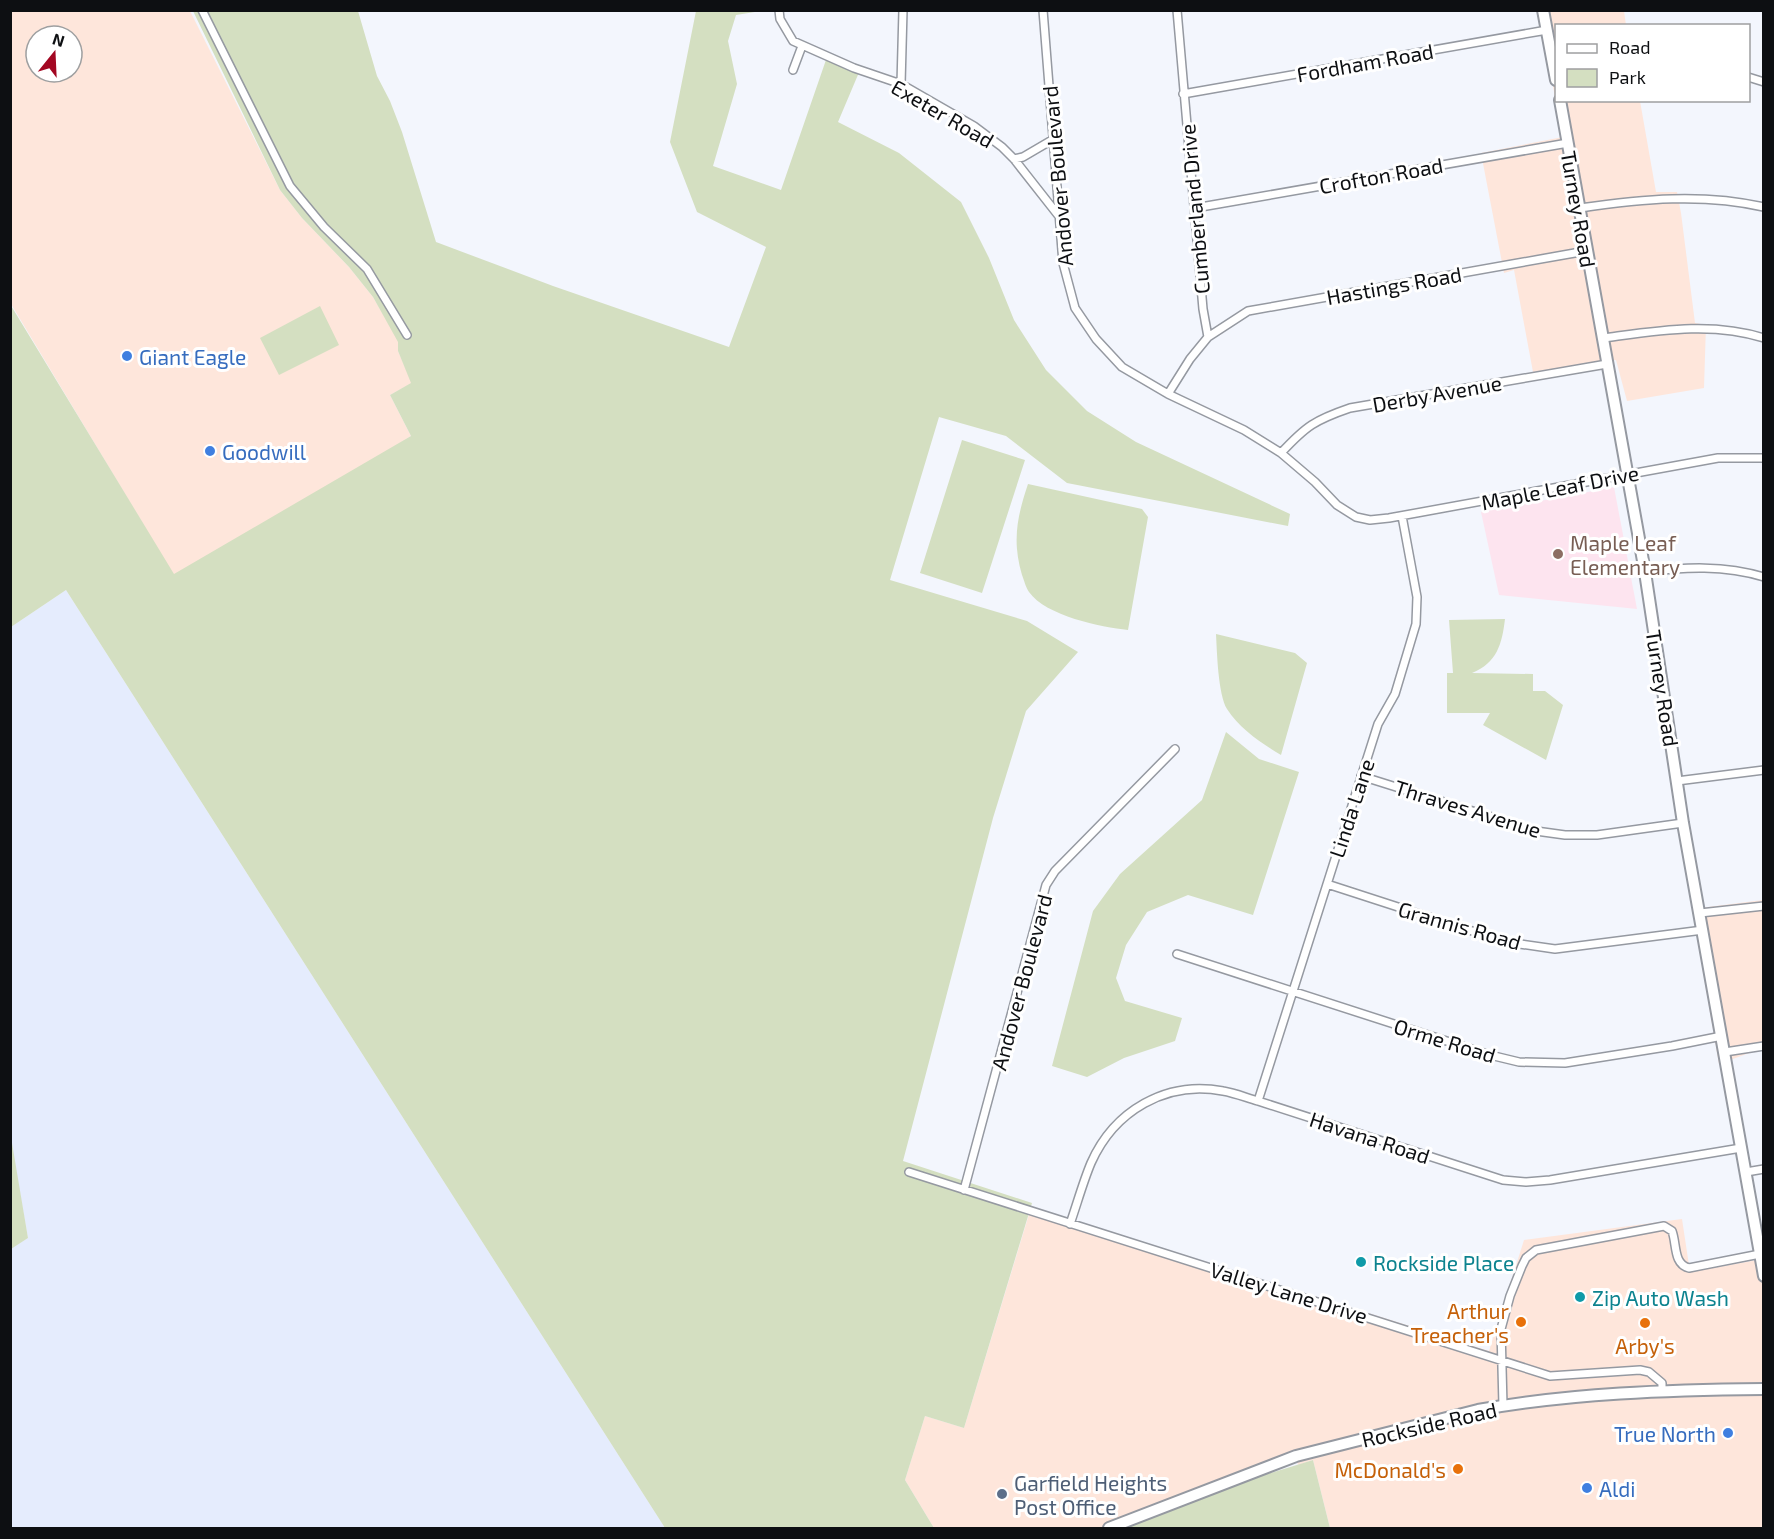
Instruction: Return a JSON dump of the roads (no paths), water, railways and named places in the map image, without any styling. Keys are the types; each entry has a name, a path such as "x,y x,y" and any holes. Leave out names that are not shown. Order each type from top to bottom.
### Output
{"main road":[{"path":"1543,10 1555,68"},
{"name":"Turney Road","path":"1560,102 1645,572 1683,823 1764,1276"},
{"name":"Rockside Road","path":"1109,1528 1296,1456 1503,1406 1662,1391 1764,1389"}],"street":[{"path":"202,10 290,186 324,227 368,269 407,335"},
{"path":"779,10 780,20 793,41 802,46 793,70"},
{"path":"901,84 903,10"},
{"name":"Andover Boulevard","path":"1043,10 1063,263 1075,308 1096,339 1122,367 1168,394 1244,430 1281,453 1315,482 1337,505 1356,517"},
{"name":"Cumberland Drive","path":"1177,10 1203,309 1208,337"},
{"name":"Fordham Road","path":"1183,94 1547,30"},
{"name":"Exeter Road","path":"802,46 854,68 901,84 974,126 1014,159 1058,215"},
{"path":"1014,159 1023,157 1052,140"},
{"name":"Crofton Road","path":"1195,208 1568,143"},
{"path":"1580,208 1665,198 1724,200 1764,207"},
{"name":"Hastings Road","path":"1208,337 1248,311 1586,251"},
{"path":"1603,338 1687,328 1764,338"},
{"path":"1168,394 1190,359 1208,337"},
{"name":"Derby Avenue","path":"1281,453 1302,430 1324,417 1350,408 1607,364"},
{"name":"Maple Leaf Drive","path":"1356,517 1370,520 1402,516 1718,458 1764,458"},
{"name":"Linda Lane","path":"1258,1101 1378,724 1395,693 1416,624 1417,597 1402,516"},
{"path":"1645,572 1704,568 1764,577"},
{"name":"Andover Boulevard","path":"964,1190 1046,885 1055,871 1175,749"},
{"path":"1677,781 1764,770"},
{"name":"Thraves Avenue","path":"1361,776 1536,831 1565,835 1597,834 1683,823"},
{"name":"Grannis Road","path":"1327,884 1506,942 1555,949 1703,930"},
{"path":"1700,913 1764,906"},
{"name":"Orme Road","path":"1177,954 1293,993 1519,1062 1565,1063 1672,1047 1722,1036"},
{"path":"1725,1052 1764,1046"},
{"name":"Havana Road","path":"1070,1224 1092,1162 1106,1136 1121,1118 1142,1103 1168,1093 1193,1089 1221,1090 1503,1180 1526,1182 1550,1180 1742,1148"},
{"path":"1746,1172 1764,1169"},
{"name":"Valley Lane Drive","path":"909,1172 1553,1376 1640,1370 1649,1372 1662,1383 1662,1391"},
{"path":"1503,1406 1501,1329 1510,1296 1526,1258 1536,1250 1664,1226 1672,1230 1678,1259 1685,1268 1760,1254"}],"place":[{"name":"Giant Eagle","path":"127,356"},
{"name":"Goodwill","path":"210,451"},
{"name":"Maple Leaf Elementary","path":"1558,554"},
{"name":"Rockside Place","path":"1361,1262"},
{"name":"Zip Auto Wash","path":"1580,1297"},
{"name":"Arthur Treacher's","path":"1521,1322"},
{"name":"Arby's","path":"1645,1323"},
{"name":"True North","path":"1728,1433"},
{"name":"McDonald's","path":"1458,1469"},
{"name":"Aldi","path":"1587,1488"},
{"name":"Garfield Heights Post Office","path":"1002,1494"}]}
